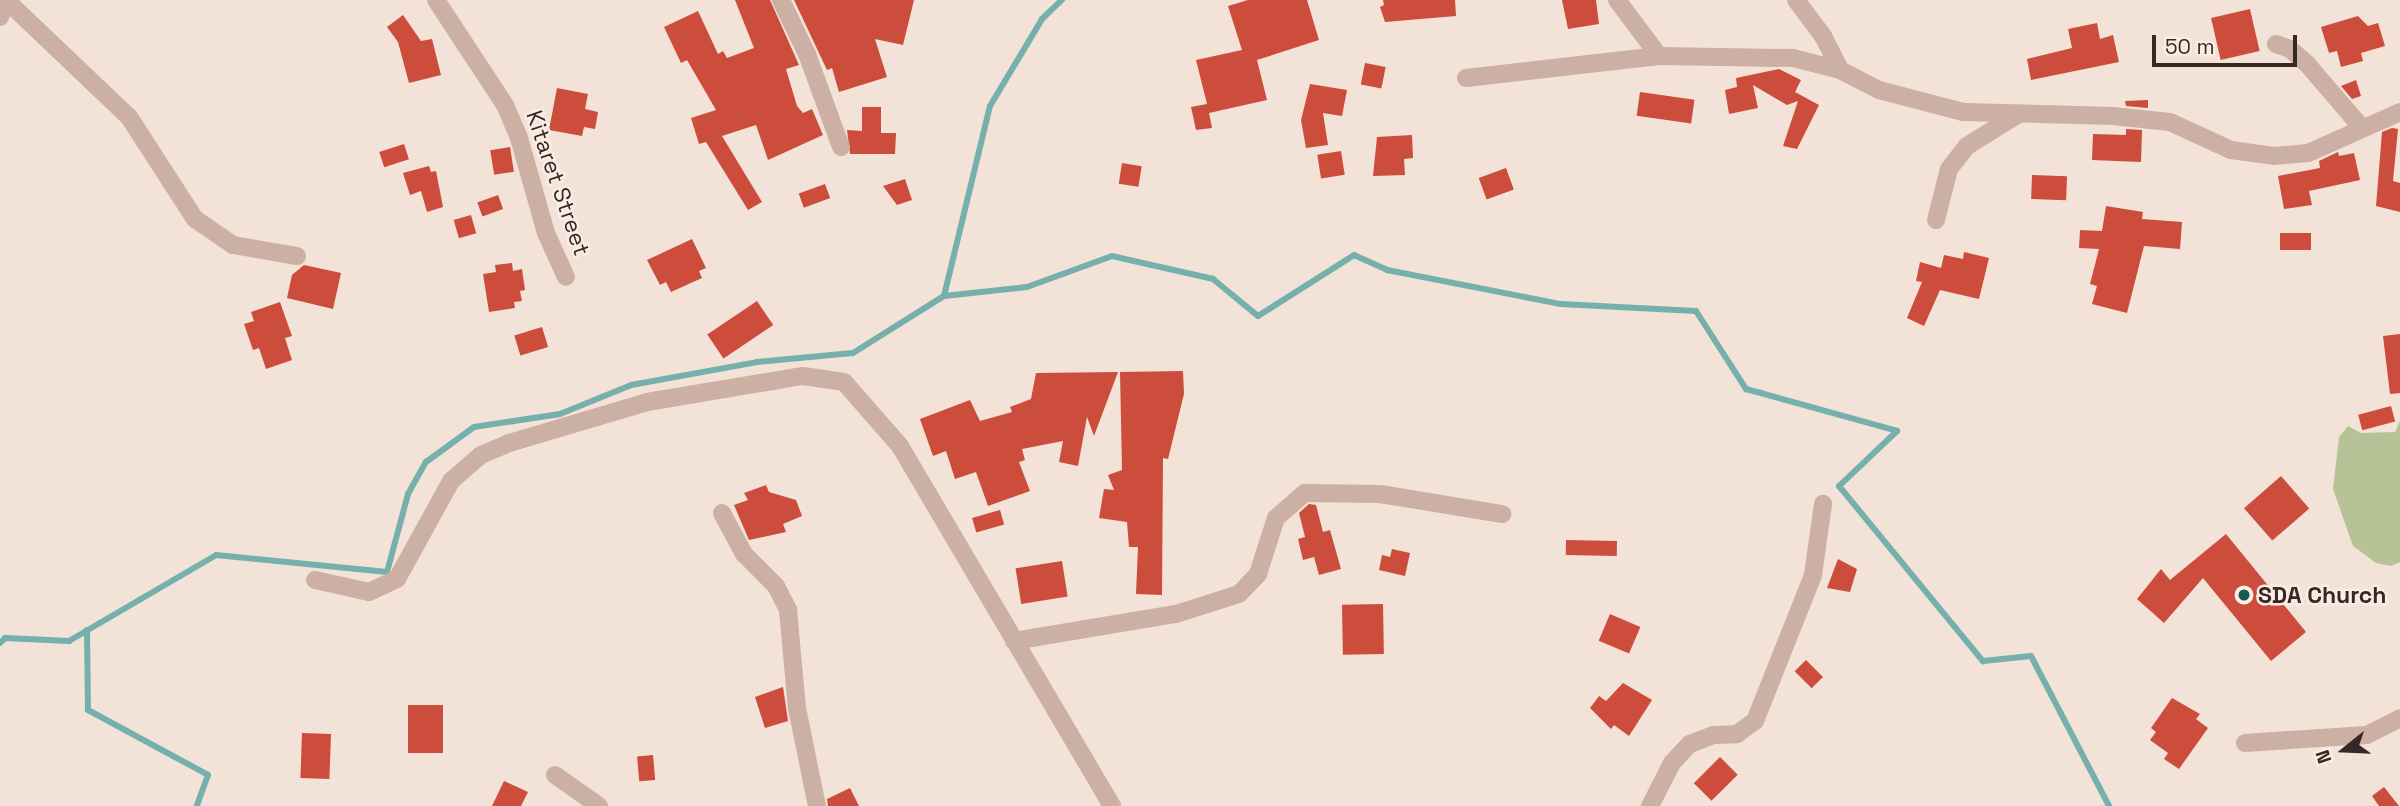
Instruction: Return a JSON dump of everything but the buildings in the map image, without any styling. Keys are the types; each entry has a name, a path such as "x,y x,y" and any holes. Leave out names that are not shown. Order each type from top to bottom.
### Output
{"street":[{"path":"0,18 7,0 129,117 195,219 233,245 297,256"},
{"name":"Kitaret Street","path":"436,0 505,105 519,138 545,233 566,277"},
{"path":"781,0 807,54 841,147"},
{"path":"1617,0 1659,56"},
{"path":"1796,0 1823,36 1840,70"},
{"path":"2276,44 2290,49 2307,64 2362,128"},
{"path":"1466,78 1659,56 1793,58 1840,70 1879,90 1922,104 2017,116 2113,116 2170,122 2231,150 2274,156 2308,153 2400,111"},
{"path":"1936,220 1949,169 1968,146 2017,116"},
{"path":"316,580 369,592 397,579 451,481 481,456 509,443 647,402 754,382 815,377 844,382 900,446 1112,806"},
{"path":"1014,641 1176,614 1239,594 1258,574 1276,518 1305,493 1380,494 1502,514"},
{"path":"1650,806 1672,763 1690,744 1714,735 1737,734 1755,721 1813,575 1823,504"},
{"path":"722,513 744,554 776,586 788,610 797,708 817,806"},
{"path":"2245,743 2367,735 2400,718"},
{"path":"555,775 599,806"}],"green space":[{"path":"2400,421 2400,562 2391,566 2376,563 2353,546 2333,489 2339,437 2348,426 2361,433 2395,432"}],"waterway":[{"path":"0,643 5,638 69,641 216,555 387,572 408,494 426,462 474,427 560,414 631,385 757,362 853,353 944,296 990,106 1042,19 1062,0"},
{"path":"944,296 1027,287 1112,256 1213,279 1258,316 1354,255 1387,270 1561,304 1696,311 1746,389 1897,431 1839,486 1983,661 2031,656 2109,806"},
{"path":"87,630 88,710 208,775 197,806"}],"place":[{"name":"SDA Church","path":"2244,595"}]}
